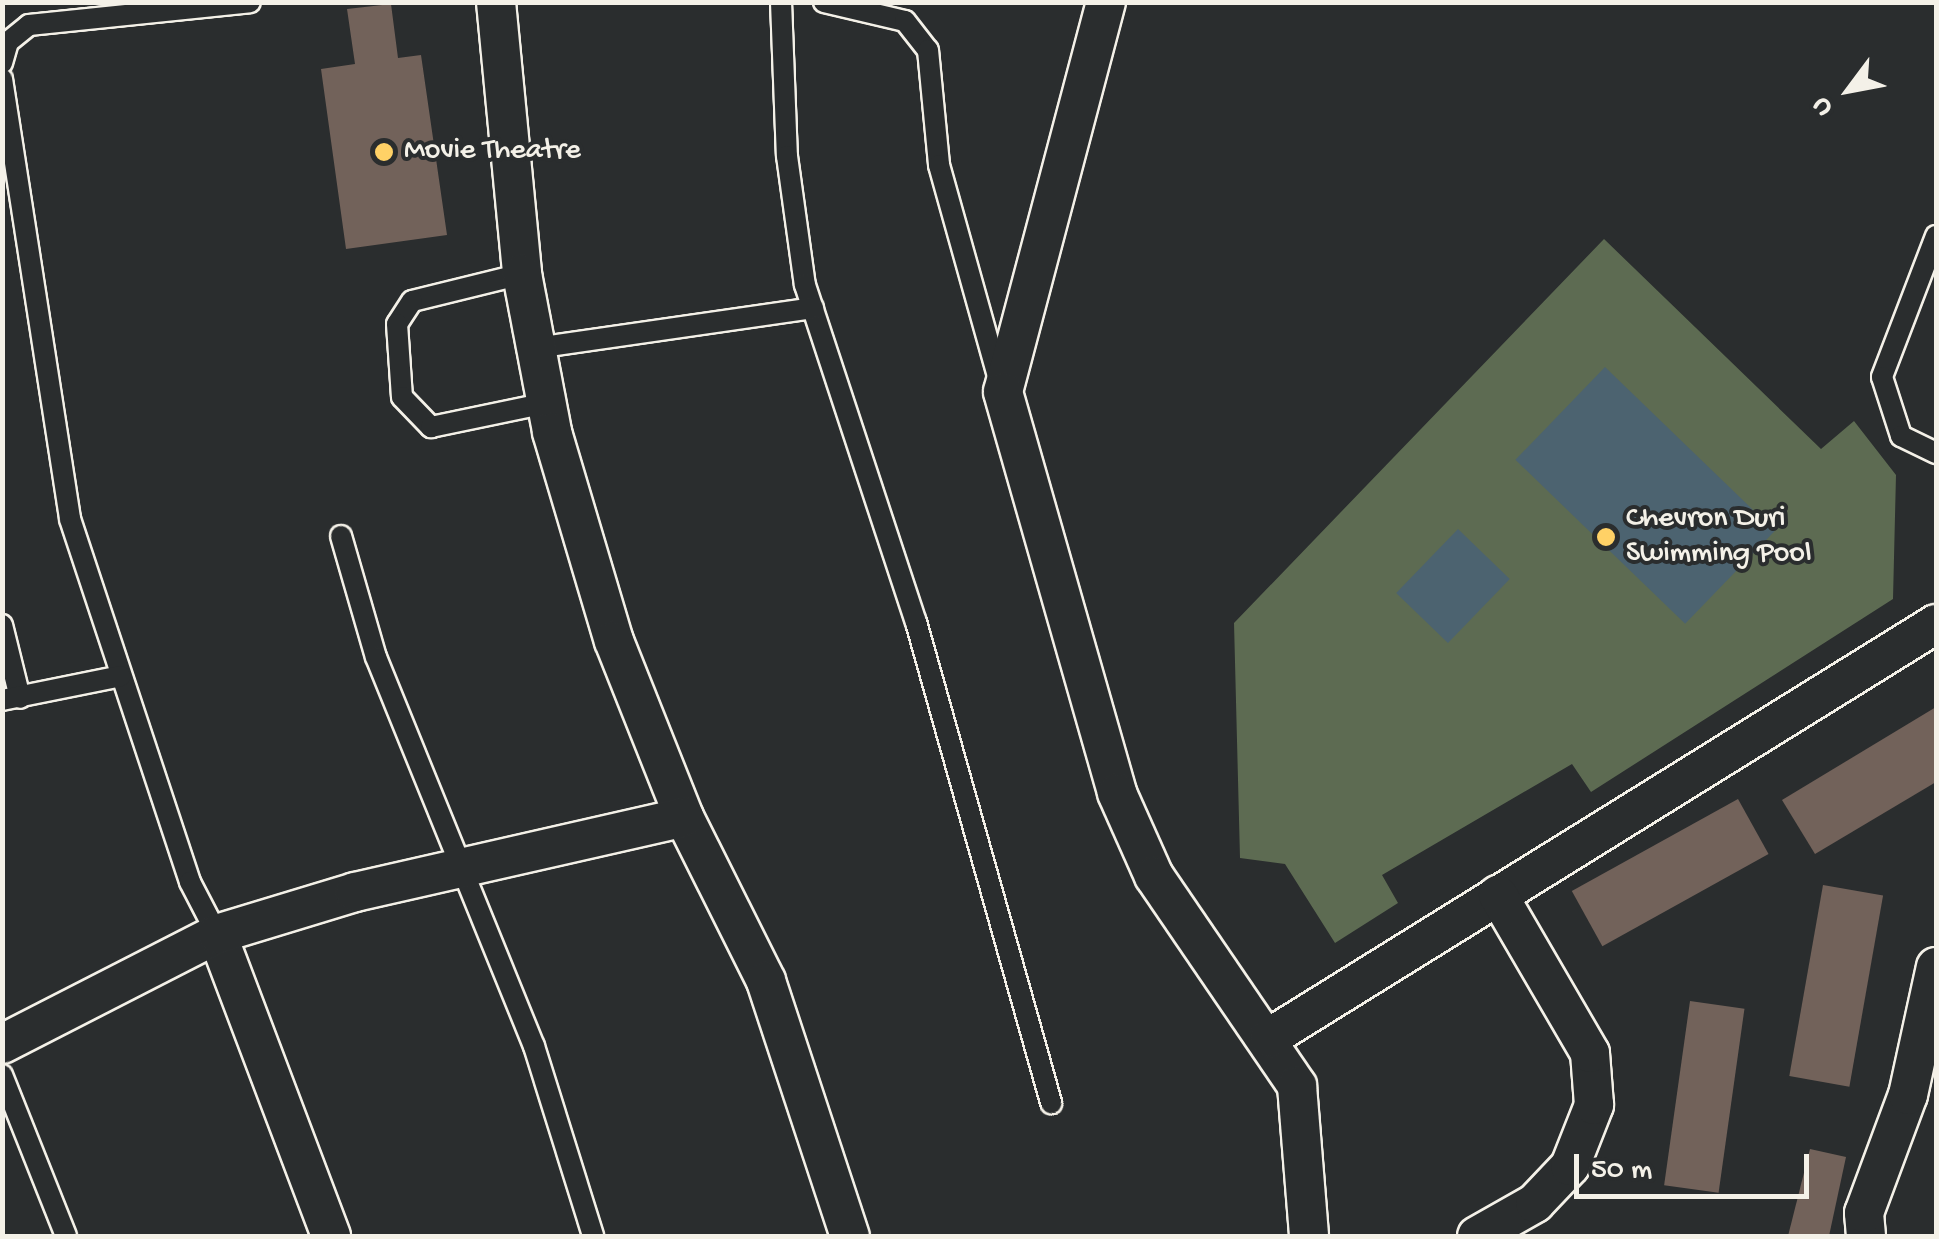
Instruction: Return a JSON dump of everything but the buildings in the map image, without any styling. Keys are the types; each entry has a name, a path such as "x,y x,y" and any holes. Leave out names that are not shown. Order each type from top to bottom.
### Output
{"street":[{"path":"496,2 522,274 547,403 614,641 684,817 766,981 850,1236"},
{"path":"1106,2 1003,392 1117,793 1154,876 1269,1038 1297,1086 1308,1236"},
{"path":"1269,1038 1936,624"},
{"path":"2,1044 217,934 459,868 684,817"},
{"path":"1478,1236 1535,1203 1570,1166 1594,1105 1590,1053 1498,896"},
{"path":"217,934 331,1236"},
{"path":"1866,1236 1864,1213 1908,1096 1936,967"}],"lane":[{"path":"2,64 8,42 29,25 250,2"},
{"path":"781,2 787,156 813,308 916,622 1052,1103"},
{"path":"824,2 905,21 928,50 943,182 1003,392"},
{"path":"2,79 70,519 190,882 217,934"},
{"path":"1936,236 1882,377 1901,436 1936,453"},
{"path":"522,274 412,301 398,324 402,398 431,427 547,403"},
{"path":"536,348 813,308"},
{"path":"341,536 376,657 534,1046 594,1236"},
{"path":"2,626 11,699 121,676"},
{"path":"2,1075 66,1236"}],"green space":[{"name":"Chevron Duri Swimming Pool","path":"1604,239 1821,449 1854,421 1896,475 1893,599 1591,792 1572,764 1382,875 1398,903 1335,943 1285,864 1240,858 1234,623"}],"water":[{"path":"1605,367 1775,531 1685,624 1515,460"},
{"path":"1458,529 1510,579 1448,643 1396,593"}],"place":[{"name":"Movie Theatre","path":"384,152"},
{"name":"Chevron Duri Swimming Pool","path":"1606,537"}]}
